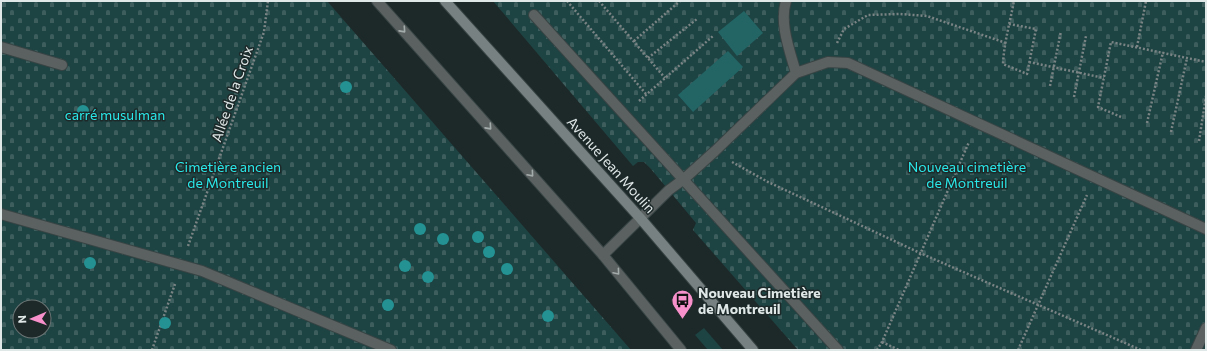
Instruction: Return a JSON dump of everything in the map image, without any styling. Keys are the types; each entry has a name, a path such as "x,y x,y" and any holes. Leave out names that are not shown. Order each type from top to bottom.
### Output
{"main road":[{"name":"Avenue Jean Moulin","path":"445,1 641,219 753,350"}],"street":[{"path":"377,1 603,255 681,350"},
{"path":"786,1 783,10 787,42 796,73"},
{"path":"534,14 838,350"},
{"path":"1,47 62,65"},
{"path":"603,255 669,190 684,179 715,151 796,73 828,62 848,63 1206,229"},
{"path":"1,214 202,271 391,350"},
{"path":"1196,350 1206,328"}],"path":[{"name":"Allée de la Croix","path":"152,350 264,32 268,1"},
{"path":"567,1 646,94"},
{"path":"599,1 665,78"},
{"path":"634,41 680,1"},
{"path":"1009,24 1036,29 1027,74 1003,64 1009,24 1014,1"},
{"path":"1137,47 1146,1"},
{"path":"828,62 844,29 868,15 900,14 927,16 1006,42"},
{"path":"648,58 697,19"},
{"path":"1050,86 1061,31"},
{"path":"639,100 712,36"},
{"path":"1074,97 1086,36"},
{"path":"1121,117 1098,107 1111,42 1206,62"},
{"path":"1147,123 1163,52"},
{"path":"1171,132 1187,58"},
{"path":"1030,62 1104,78"},
{"path":"1199,140 1206,96"},
{"path":"877,350 882,342 978,123"},
{"path":"715,151 768,182 920,253 1141,350"},
{"path":"1018,350 1095,178"},
{"path":"882,342 899,350"}],"green space":[{"name":"Cimetière ancien de Montreuil","path":"1,1 327,1 631,350 1,350"},
{"name":"Nouveau cimetière de Montreuil","path":"493,1 1206,1 1206,350 798,350 693,230 696,223 651,169 644,162 638,162 633,166"},
{"path":"704,328 723,350 708,350 695,335"}],"building":[{"path":"744,11 763,33 737,56 718,32"},
{"path":"728,51 743,67 693,112 678,95"}],"place":[{"name":"Nouveau Cimetière de Montreuil","path":"682,320"}],"park label":[{"name":"carré musulman","path":"115,115"}]}
